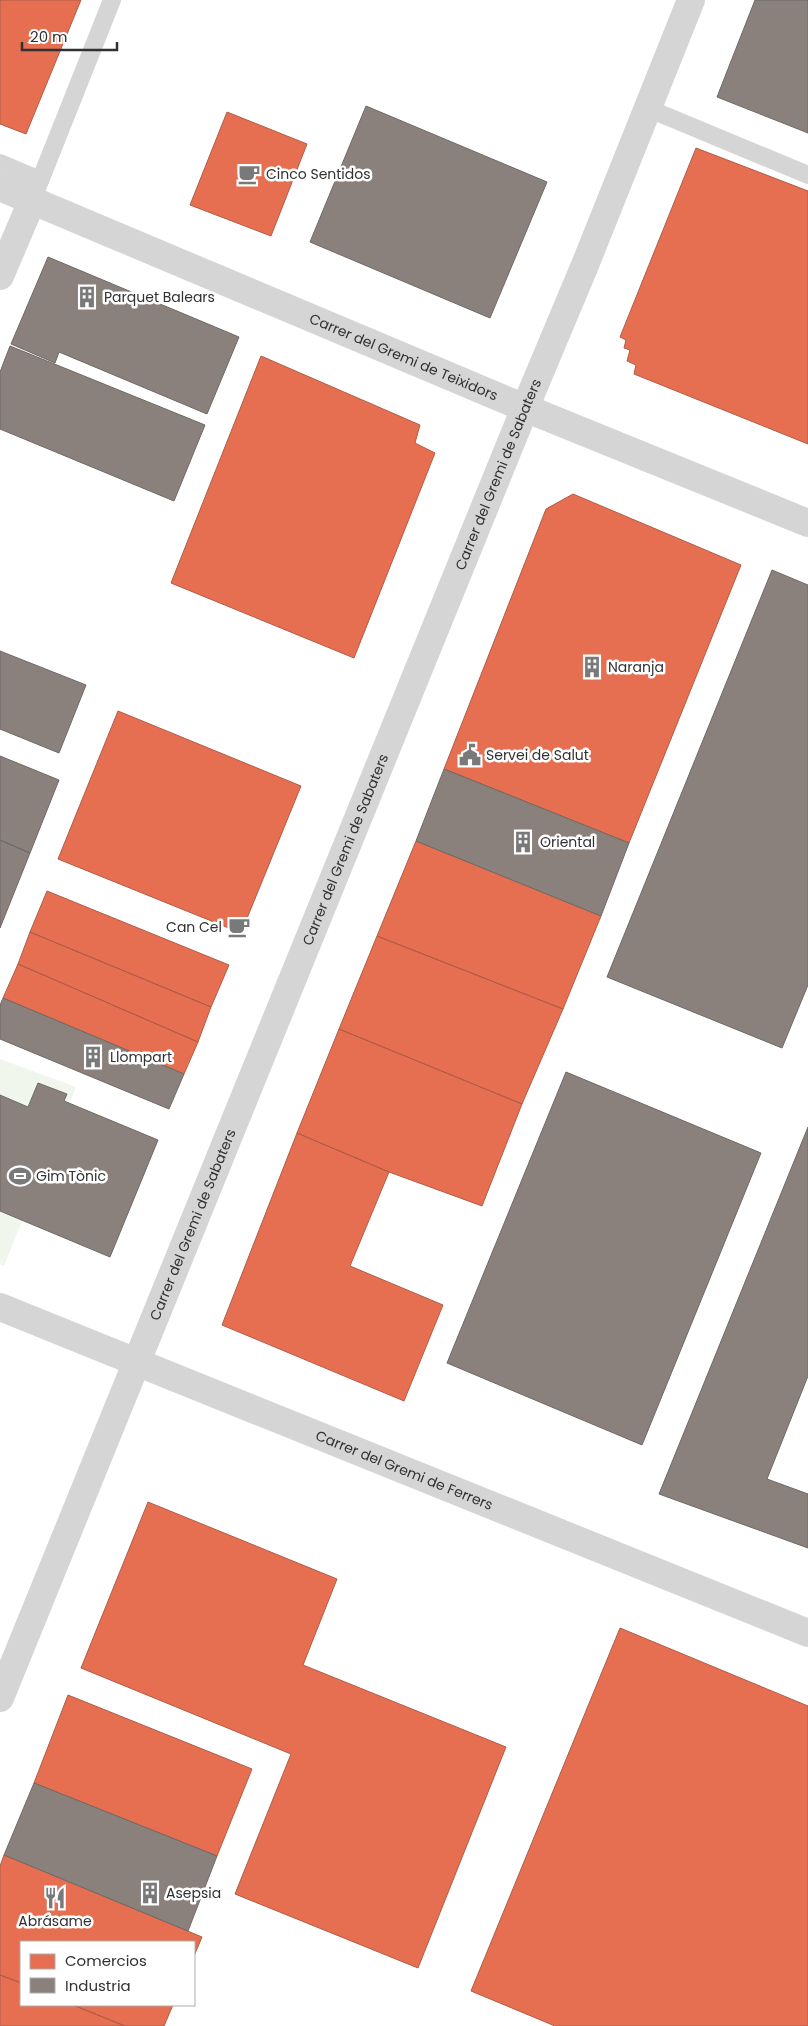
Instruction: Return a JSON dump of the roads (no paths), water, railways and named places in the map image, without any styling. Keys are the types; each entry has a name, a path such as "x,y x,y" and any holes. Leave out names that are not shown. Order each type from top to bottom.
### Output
{"street":[{"name":"Carrer del Gremi de Sabaters","path":"0,1698 525,408 585,265 691,0"},
{"name":"Carrer del Gremi de Teixidors","path":"0,187 36,190 525,408 808,523"},
{"path":"0,276 36,190"},
{"name":"Carrer del Gremi de Ferrers","path":"0,1308 137,1361 808,1633"}],"lane":[{"path":"0,163 36,190 112,0"},
{"path":"647,108 808,175"}],"place":[{"name":"Cinco Sentidos","path":"249,174"},
{"name":"Parquet Balears","path":"87,297"},
{"name":"Naranja","path":"592,667"},
{"name":"Servei de Salut","path":"470,755"},
{"name":"Oriental","path":"523,842"},
{"name":"Can Cel","path":"239,927"},
{"name":"Llompart","path":"93,1057"},
{"name":"Gim Tònic","path":"20,1176"},
{"name":"Asepsia","path":"150,1893"},
{"name":"Abrásame","path":"55,1898"}]}
